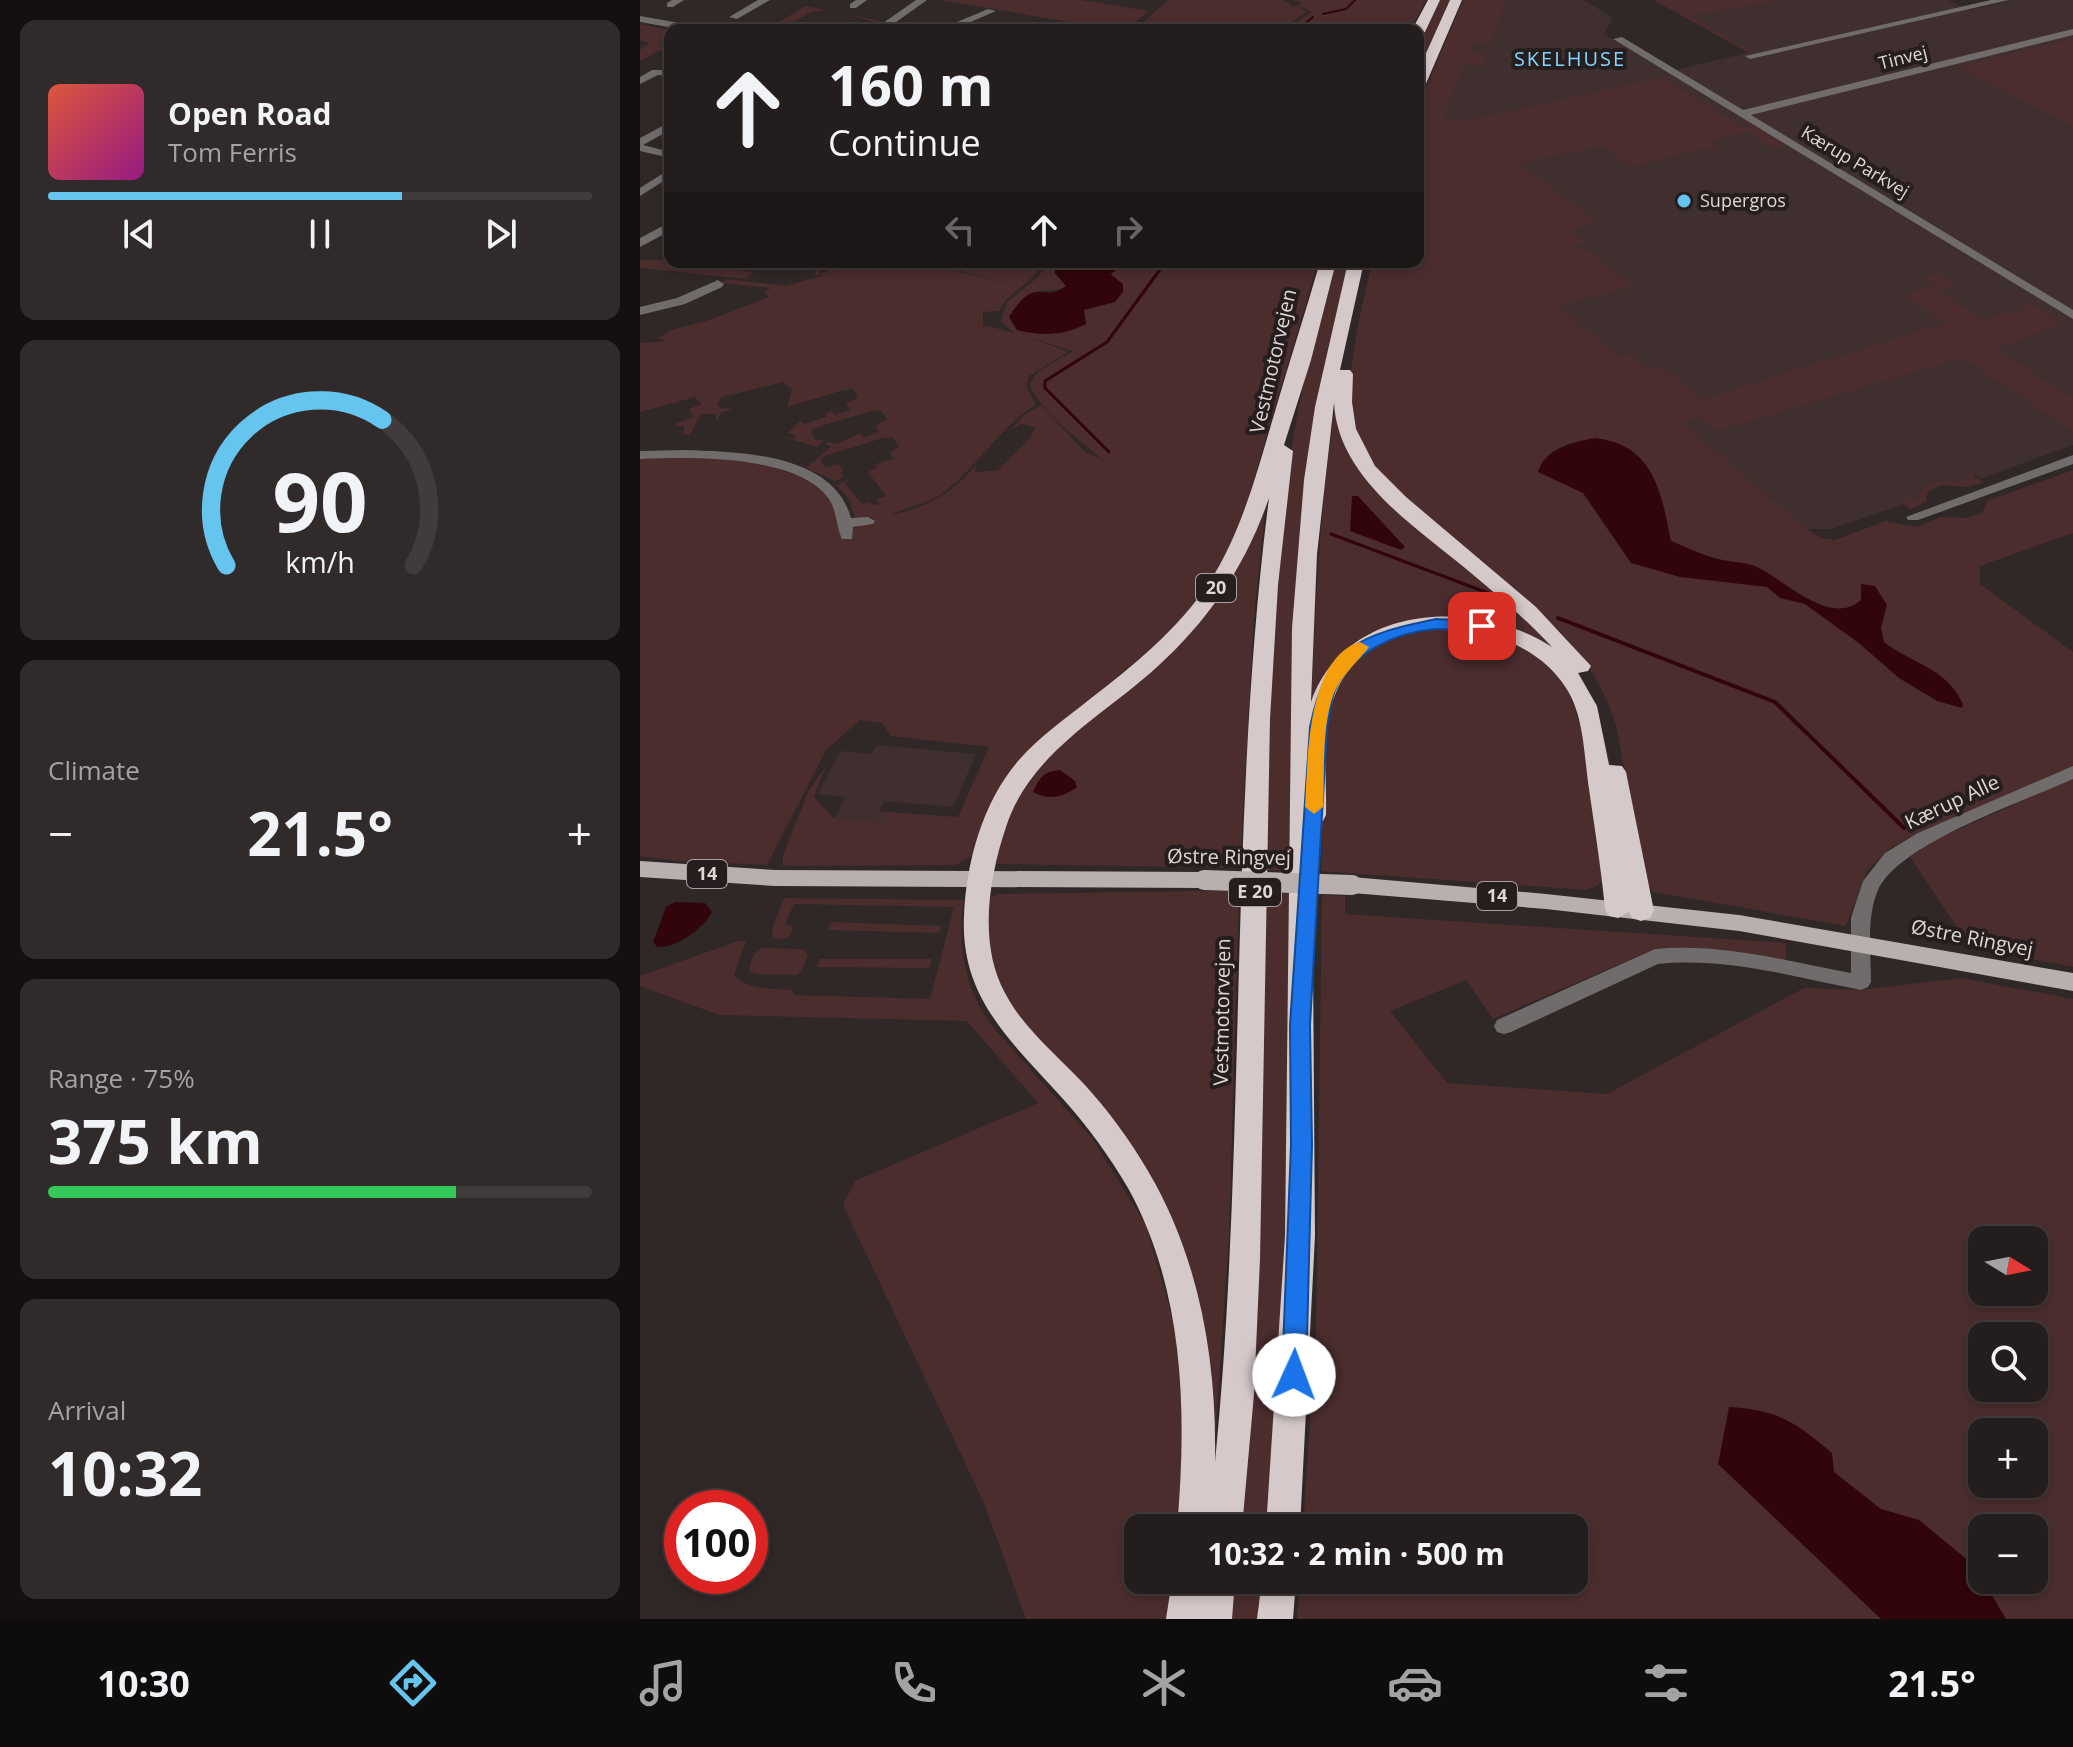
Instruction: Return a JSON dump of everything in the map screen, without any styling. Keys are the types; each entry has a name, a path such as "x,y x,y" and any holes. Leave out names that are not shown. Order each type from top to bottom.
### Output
{"highway":[{"path":"1422,24 1434,0"},
{"path":"1424,72 1456,0"},
{"name":"Vestmotorvejen","path":"1226,1514 1247,1258 1258,748 1264,625 1278,487 1305,345 1326,268"},
{"name":"E 20","path":"1284,1514 1294,1375 1301,1145 1298,761 1302,621 1309,521 1322,423 1336,343 1355,268"},
{"path":"1363,268 1343,379 1344,416 1354,448 1363,464 1395,499 1532,615 1580,666 1602,712 1630,910"},
{"name":"20","path":"981,880 999,815 1014,782 1050,742 1142,670 1203,606 1227,571 1250,521 1289,387 1305,345"},
{"path":"1300,1025 1321,709 1329,684 1343,663 1358,649 1385,635 1436,624 1482,626 1533,644 1567,671 1581,693 1592,727 1630,910"},
{"path":"981,880 976,939 979,964 988,989 1001,1014 1019,1036 1074,1092 1112,1138 1141,1185 1178,1275 1198,1383 1194,1514"},
{"path":"1184,1619 1187,1594"},
{"path":"1214,1619 1217,1594"},
{"path":"1275,1619 1278,1594"}],"main road":[{"name":"Østre Ringvej","path":"640,869 763,878 1204,880 1352,885 1630,910 1861,942 2073,982"}],"street":[{"path":"734,17 765,0"},
{"path":"886,24 919,0"},
{"path":"1750,56 2004,0"},
{"path":"958,24 991,11"},
{"path":"640,19 668,24"},
{"name":"Tinvej","path":"1741,114 2073,32"},
{"name":"Kærup Parkvej","path":"1618,39 2073,315"},
{"path":"640,81 656,72 664,73"},
{"path":"640,81 664,83"},
{"path":"640,146 664,129"},
{"path":"640,146 664,153"},
{"path":"640,193 664,176"},
{"path":"640,243 664,229"},
{"path":"640,311 681,301 718,284"},
{"path":"640,455 729,456 797,472 818,481 832,493 839,503 846,530 868,521"},
{"path":"1913,517 2073,459"},
{"name":"Kærup Alle","path":"1861,942 1861,918 1870,886 1892,858 1924,838 2073,772"},
{"path":"1504,1026 1655,957 1678,953 1861,982 1861,942"}],"shaded area":[{"path":"941,0 1081,0 1149,11 1133,24 1079,24"},
{"path":"1168,0 1284,0 1294,7 1303,3 1292,0 1426,0 1414,24 1293,24 1312,12 1299,6 1306,12 1289,24 1142,24"},
{"path":"1438,0 1450,0 1424,58 1424,29"},
{"path":"1463,0 1500,0 1499,3 1505,3 1490,45 1473,43 1469,52 1486,54 1484,66 1464,65 1443,118 1461,120 1520,109 1671,75 1669,82 1744,127 1753,129 1742,121 1746,120 1786,144 1776,150 1747,132 1711,141 1720,148 1710,151 1705,148 1632,167 1601,146 1520,164 1598,222 1570,230 1586,243 1574,247 1591,252 1633,286 1560,306 1619,357 1630,353 1650,369 1660,366 1703,399 1944,323 1903,295 1936,285 1924,277 1939,273 1956,284 1938,290 1984,320 2023,308 2020,305 2029,302 2064,324 1995,348 2073,398 2073,431 1962,358 1717,431 1700,417 1682,422 1807,529 1821,538 1835,540 1886,521 1917,527 1940,517 1965,518 1982,513 1987,501 2073,470 2073,533 1980,566 1980,584 2073,652 2073,769 1922,831 1889,849 1866,872 1846,926 1653,892 1646,883 1616,725 1593,674 1559,630 1415,509 1367,455 1354,431 1350,414 1351,371 1371,268 1424,268 1424,93"},
{"path":"1500,0 1584,0 1613,18 1604,34 1667,72 1751,52 1690,16 1785,0 1948,0 1969,10 2013,0 2073,0 2073,445 1980,479 1975,475 1963,482 1935,481 1918,498 1911,501 1902,498 1903,504 1831,529 1807,529 1681,422 1424,177 1424,157 1473,43 1504,3 1499,3"},
{"path":"1653,0 1786,0 1691,16 1752,52 1749,53"},
{"path":"805,6 833,11 806,14 792,24 776,24"},
{"path":"848,14 881,21 871,24 874,22"},
{"path":"640,24 664,29 664,51 640,61 640,50 649,43 640,40"},
{"path":"2073,39 2073,127 1957,67"},
{"path":"664,258 664,268 753,272 746,279 640,268 640,260"},
{"path":"816,268 820,268 818,274 839,268 944,268 1015,285 949,268 1040,268 1009,297 999,311 983,312 983,326 1068,352 1029,376 1026,386 1036,404 1012,423 959,480 933,499 891,515 917,508 939,497 958,483 977,464 975,470 978,472 998,470 1031,437 1035,427 1021,424 1009,431 1024,415 1041,405 1085,452 1105,461 1042,405 1029,384 1039,371 1073,351 1014,333 1001,321 1007,302 1038,277 1044,268 1055,268 1055,273 1066,286 1063,289 1038,291 1011,324 1085,324 1083,310 1088,306 1106,305 1113,270 1118,268 1316,268 1249,496 1234,540 1217,573 1174,629 1019,760 1004,780 973,855 956,865 783,866 783,855 808,792 826,766 814,797 835,819 883,821 887,812 958,817 989,747 891,736 882,723 860,720 826,750 767,865 640,856 640,458 734,460 782,470 803,478 821,490 851,530 876,518 855,518 849,499 837,485 849,479 845,484 862,504 879,504 877,499 886,496 868,472 877,467 875,464 894,459 890,453 899,446 892,437 883,438 825,456 820,460 825,467 839,464 843,471 844,477 835,481 806,468 832,446 825,444 828,442 837,444 860,433 864,437 879,432 875,426 887,419 881,411 875,410 814,428 811,432 815,439 824,441 817,447 787,438 781,442 786,437 793,439 796,436 788,433 800,421 804,424 826,417 825,414 832,411 835,415 850,410 846,403 858,398 853,389 844,390 787,407 792,389 783,382 722,397 717,404 720,408 734,409 722,412 718,419 715,419 717,414 701,414 690,435 683,435 685,426 676,426 677,423 694,417 689,409 702,404 695,397 640,412 640,343 666,341 659,338 671,330 706,321 769,297 763,292 771,288 722,283 726,279 786,286 838,271 815,276"},
{"path":"1055,268 1120,268 1110,274 1123,284 1123,292 1115,302 1084,310 1086,324 1069,331 1052,334 1017,330 1009,317 1018,304 1032,293 1057,291 1066,286 1055,273"},
{"path":"1332,268 1349,268 1317,412 1299,564 1294,641 1290,871 1264,870 1270,648 1279,538 1299,407"},
{"path":"1336,398 1353,454 1574,665 1587,688 1605,742 1631,885 1569,667 1461,621 1355,645 1329,669 1310,739 1321,525"},
{"path":"1595,438 1615,442 1643,461 1658,489 1671,541 1712,557 1755,566 1821,605 1849,607 1861,600 1861,584 1875,586 1887,605 1881,628 1884,642 1938,674 1956,692 1962,708 1937,701 1899,678 1860,644 1805,604 1780,598 1767,587 1680,577 1631,563 1583,493 1538,472 1553,452 1569,444"},
{"path":"1965,475 1984,482 1967,487 1936,487 1927,493 1926,502 1910,509 1899,500 1918,498 1923,487 1935,481 1970,480"},
{"path":"1267,492 1254,617 1240,868 996,864 1007,812 1039,761 1186,634"},
{"path":"1352,496 1358,496 1405,547 1401,550 1350,531"},
{"path":"1458,629 1494,635 1517,643 1539,655 1562,682 1574,706 1589,765 1604,879 1597,886 1586,890 1321,871 1324,745 1332,698 1339,681 1361,655 1391,639 1424,631"},
{"path":"877,745 976,754 953,807 884,801 879,811 887,812 883,821 835,819 845,797 818,794 840,751 872,754"},
{"path":"1060,770 1075,781 1077,787 1056,797 1033,792 1043,776"},
{"path":"2073,778 2073,967 1971,948 1910,857 1931,842"},
{"path":"1239,891 1229,1236 1213,1468 1151,1190 1025,1034 985,963 990,898 999,894"},
{"path":"1264,892 1289,893 1284,1330 1271,1514 1239,1514"},
{"path":"1322,895 1345,896 1345,914 1786,943 1786,961 1657,948 1493,1019 1466,980 1390,1011 1447,1083 1607,1094 1804,988 1860,990 1961,978 2073,999 2073,1619 1297,1619 1299,1594 1588,1594 1588,1514 1304,1514 1316,1329"},
{"path":"784,898 963,900 965,966 982,1010 991,1025 1092,1138 1146,1225 1176,1330 1184,1415 1180,1514 1124,1514 1124,1594 1173,1594 1170,1619 1026,1619 984,1503 843,1205 855,1181 1038,1103 967,1021 719,1015 640,986 640,976 738,941 746,941 734,975 753,986 791,990 795,995 930,999 954,907 794,904 785,924 794,927 788,938 773,939 772,929"},
{"path":"675,902 705,903 712,912 689,936 657,947 653,942 666,907"},
{"path":"831,922 941,926 939,933 828,930"},
{"path":"763,948 802,949 808,954 803,969 797,975 756,974 749,971 753,957"},
{"path":"820,959 932,959 929,968 817,967"},
{"path":"1729,1407 1761,1411 1785,1420 1832,1453 1834,1472 1881,1509 1919,1520 1968,1560 1968,1594 1991,1594 2006,1619 1881,1619 1718,1464"},
{"path":"1230,1594 1265,1594 1262,1619 1227,1619"}],"waterway":[{"path":"1323,14 1346,9 1355,0"},
{"path":"1304,24 1313,17"},
{"path":"1109,452 1045,388 1045,381 1107,342 1161,268"},
{"path":"1331,534 1488,593"},
{"path":"1558,618 1775,702 1904,828"}],"slow traffic":[{"path":"1314,807 1319,727 1325,694 1335,673 1360,647"}],"place":[{"name":"Supergros","path":"1684,201"}],"district":[{"name":"SKELHUSE","path":"1570,59"}],"route":[{"path":"1294,1375 1301,1145 1300,1025 1321,709 1335,673 1349,657 1371,641 1419,626 1459,623 1482,626"}]}
